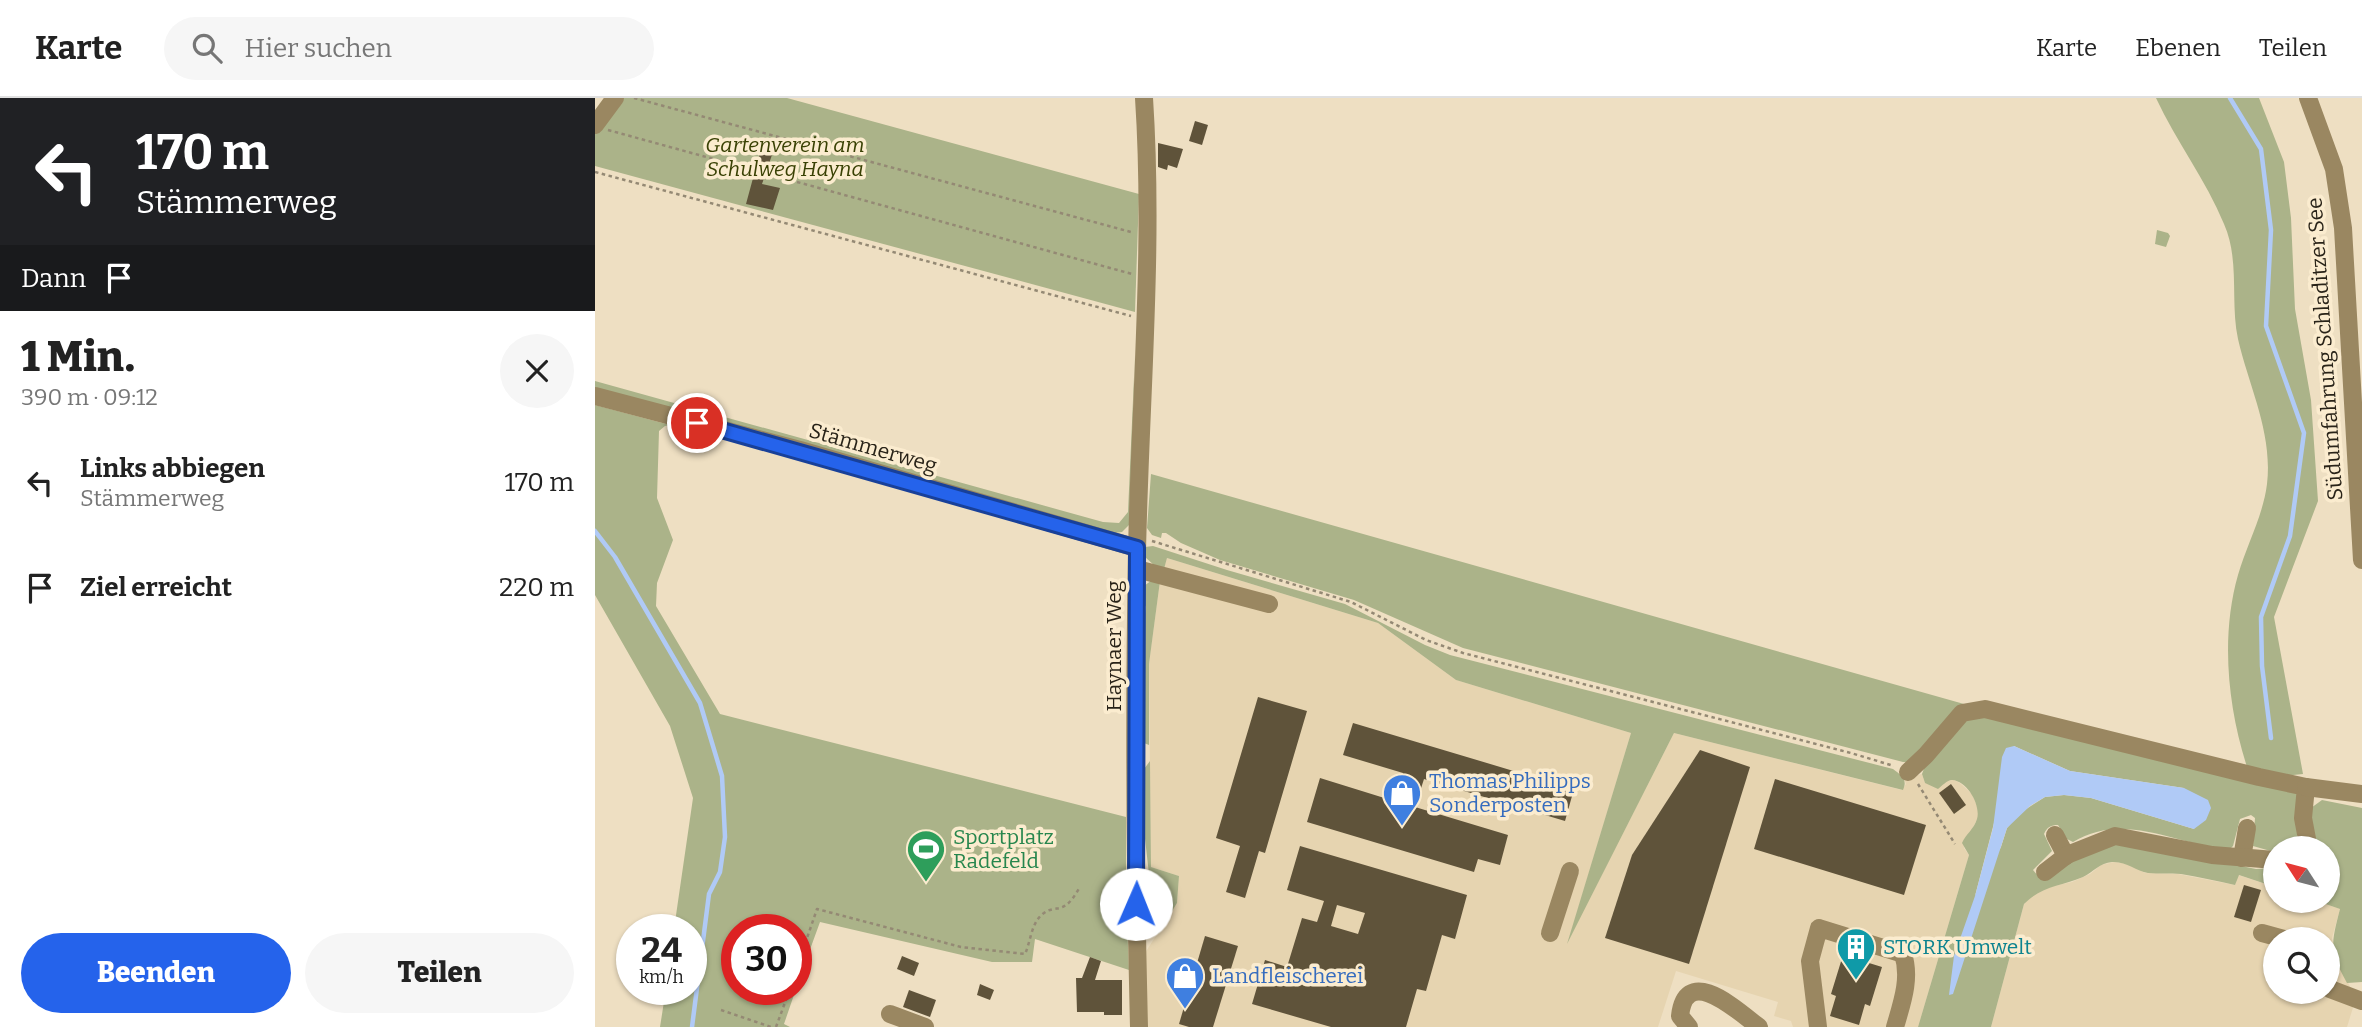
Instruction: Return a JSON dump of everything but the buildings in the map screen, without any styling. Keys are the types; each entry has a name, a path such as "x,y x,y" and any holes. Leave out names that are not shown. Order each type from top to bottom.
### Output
{"street":[{"path":"602,128 615,98"},
{"name":"Haynaer Weg","path":"1139,1027 1136,904 1137,569 1147,236 1144,98"},
{"name":"Südumfahrung Schladitzer See","path":"2308,98 2334,169 2343,228 2362,560"},
{"name":"Stämmerweg","path":"595,396 1138,543"},
{"path":"1137,569 1269,604"},
{"path":"1908,772 1962,713 1985,709 2306,787 2362,794"},
{"path":"2306,787 2303,818 2306,836"},
{"path":"2242,858 2247,828"},
{"path":"2055,835 2066,856"},
{"path":"2045,872 2066,856 2115,836 2143,840 2169,848 2263,859"},
{"path":"1550,933 1570,871"},
{"path":"1818,1027 1810,961 1819,928 1903,954 1908,967 1905,994 1895,1027"},
{"path":"1689,1027 1680,1016 1684,999 1690,994 1702,991 1714,994 1759,1027"},
{"path":"2340,993 2362,1001"},
{"path":"890,1014 925,1027"}],"path":[{"path":"634,98 1147,236"},
{"path":"602,128 1145,277"},
{"path":"595,172 1145,320"},
{"path":"1138,543 1351,602 1426,640 1463,653 1838,750 1908,772 1924,791 1955,844"},
{"path":"812,924 817,909 961,947 1025,954 1040,917 1045,911 1069,903 1080,887"},
{"path":"776,1027 784,1005"},
{"path":"720,1010 771,1027"}],"shaded area":[{"path":"1167,558 1378,623 1456,680 1631,733 1569,939 1674,733 1902,790 1906,784 1904,778 1922,774 1925,783 1954,780 1960,783 1972,794 1978,808 1978,818 1965,838 1964,848 1969,855 1918,1027 1793,1027 1791,1021 1774,1016 1778,1002 1676,971 1658,1027 1146,1027 1145,953 1177,903 1179,876 1151,867 1149,664 1160,581"},
{"path":"2114,862 2128,864 2145,873 2178,874 2235,885 2238,875 2263,883 2263,914 2339,914 2335,927 2263,927 2263,1004 2340,1004 2340,967 2356,998 2347,1027 1991,1027 2024,904 2035,893 2090,874 2101,865"}],"green space":[{"name":"Gartenverein am Schulweg Hayna","path":"622,98 787,98 1139,194 1135,312 595,166 595,133"},
{"path":"2156,98 2259,98 2284,162 2291,218 2295,309 2311,400 2318,501 2274,617 2303,774 2273,777 2249,773 2236,725 2229,674 2229,624 2238,575 2265,496 2267,447 2238,339 2229,238 2209,192"},
{"path":"2157,230 2170,236 2166,247 2155,244"},
{"path":"1135,355 1130,524 1122,532 1114,533 595,388 595,381 1103,522 1119,523 1128,512"},
{"name":"Sportplatz Radefeld","path":"595,405 670,425 659,431 657,498 673,540 657,583 656,606 720,714 1126,817 1129,970 1035,939 1032,962 992,962 820,922 812,944 812,914 721,914 721,1005 791,1005 784,1024 790,1027 660,1027 663,1005 707,1005 707,914 676,914 693,798 670,726 595,595"},
{"path":"1151,474 1964,704 1910,762 1903,762 1463,648 1354,600 1220,560 1181,543 1166,533 1162,533 1161,538 1152,535 1147,528"},
{"path":"1153,546 1345,604 1450,655 1893,769 1903,778 1903,790 1674,733 1567,944 1631,733 1456,680 1378,623 1167,558 1164,569 1155,566 1145,557 1145,547"},
{"path":"1152,580 1160,581 1149,664 1149,745 1144,743 1143,627 1146,607 1143,602 1144,586"},
{"path":"1976,713 2295,792 2299,797 2297,836 2263,836 2263,849 2253,846 2255,818 2251,815 2240,819 2233,846 2229,850 2131,829 2092,833 2073,842 2067,839 2058,825 2051,826 2044,834 2052,851 2033,870 2039,877 2110,844 2127,843 2263,869 2263,883 2239,875 2235,885 2181,874 2148,873 2117,862 2104,864 2083,877 2038,893 2024,904 1991,1027 1918,1027 1969,855 1962,843 1976,823 1978,814 1972,795 1958,781 1950,780 1938,789 1925,783 1922,774 1937,747 1951,731","holes":["2014,746 2070,771 2184,788 2194,829 2091,798 2064,795 2045,797 2020,813 2007,828 2001,847 1975,896"]},
{"path":"1150,761 1151,867 1179,876 1177,903 1158,934 1164,896 1163,889 1149,874 1144,830 1144,769"},
{"path":"2322,800 2362,808 2362,982 2347,983 2340,968 2340,927 2336,927 2340,914 2340,836 2313,836 2311,808"}],"water":[{"path":"2014,746 2070,771 2184,788 2208,800 2211,808 2206,820 2194,829 2091,798 2064,795 2045,797 2030,806 2007,828 1953,994 1949,995 1954,956 1975,896 1993,828 2002,757 2006,748"}],"waterway":[{"path":"2230,98 2261,149 2271,230 2266,326 2304,433 2290,536 2261,617 2262,666 2271,738"},
{"path":"595,531 615,557 700,703 722,776 725,837 720,872 709,894 692,1027"}],"place":[{"name":"Thomas Philipps Sonderposten","path":"1402,827"},
{"name":"Sportplatz Radefeld","path":"926,883"},
{"name":"STORK Umwelt","path":"1856,981"},
{"name":"Landfleischerei","path":"1185,1010"}],"route":[{"path":"697,423 800,450 1137,548 1136,904"}]}
